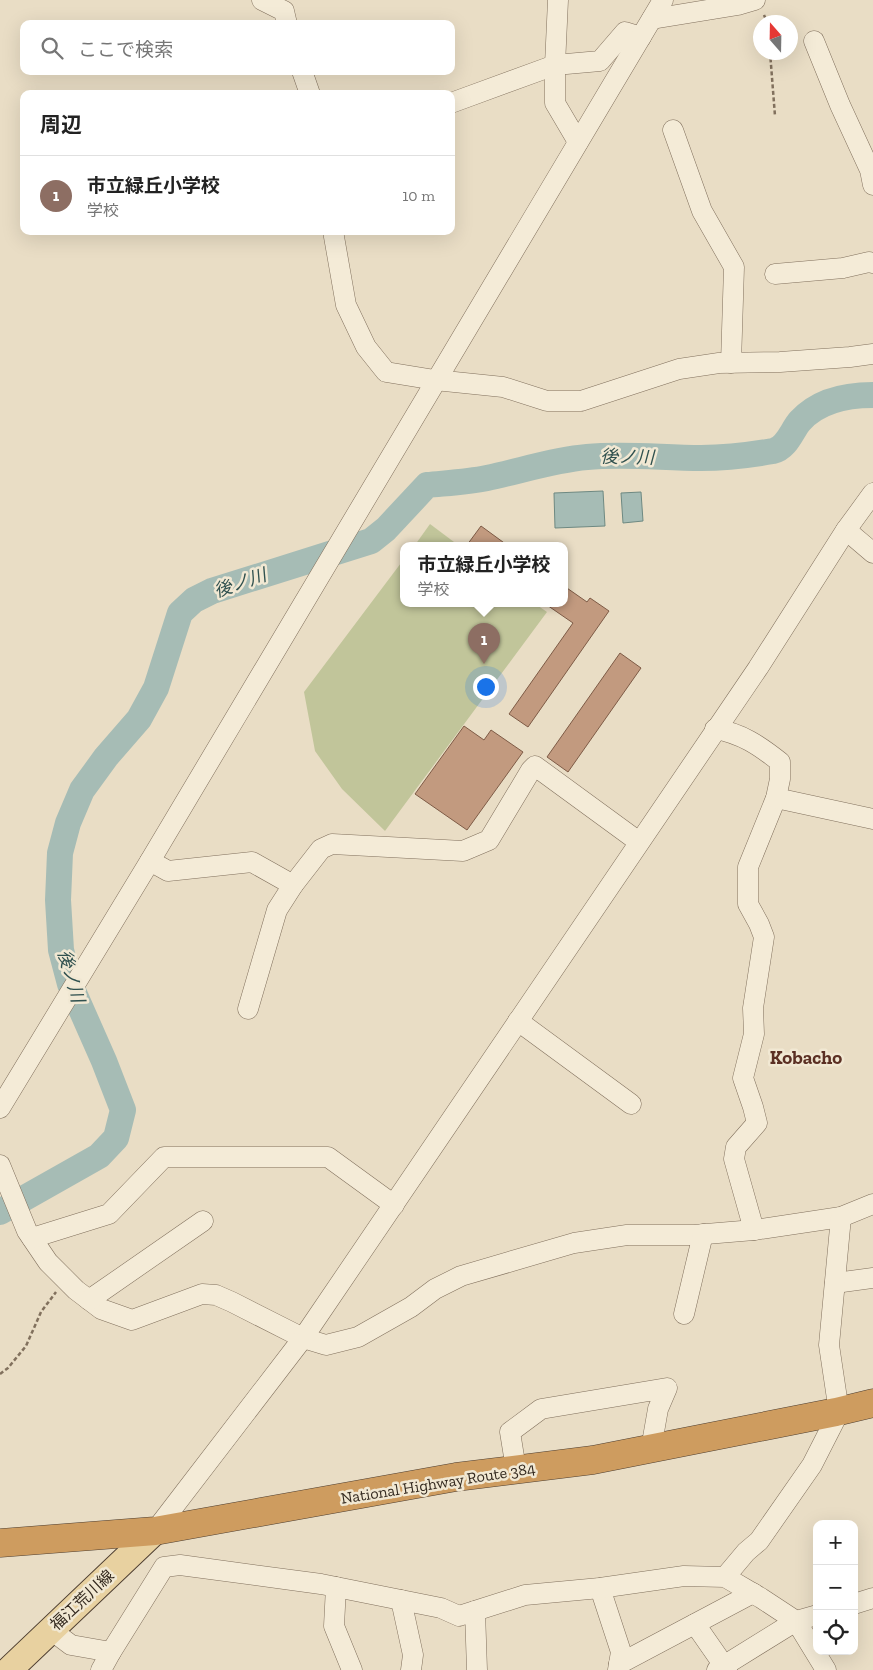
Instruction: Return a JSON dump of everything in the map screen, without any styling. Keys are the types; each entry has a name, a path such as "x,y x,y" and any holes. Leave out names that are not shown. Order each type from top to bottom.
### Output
{"highway":[{"name":"National Highway Route 384","path":"0,1543 155,1531 456,1477 593,1460 839,1412 873,1403"}],"main road":[{"name":"福江荒川線","path":"9,1670 155,1531"}],"street":[{"path":"262,0 284,11 287,20"},
{"path":"558,0 555,103 578,142"},
{"path":"0,1108 150,861 663,0"},
{"path":"652,19 738,5 755,0"},
{"path":"455,102 555,65 600,61 625,32 641,37"},
{"path":"814,40 840,106 870,170 873,184"},
{"path":"303,75 309,90"},
{"path":"673,130 702,211 734,267 731,363"},
{"path":"334,235 346,305 366,347 386,372 435,380 503,387 547,401 581,402 679,368 719,363 780,362 873,354"},
{"path":"775,274 842,268 869,262 873,263"},
{"path":"155,1531 303,1338 758,668 846,530 873,493"},
{"path":"846,530 873,553"},
{"path":"715,729 729,732 757,744 780,762 780,779 776,798 748,867 748,904 760,924 764,937 753,1008 754,1034 743,1078 754,1106 756,1123 736,1147 734,1159 754,1230"},
{"path":"248,1009 277,910 293,885 321,849 332,844 463,851 489,840 535,766 639,842"},
{"path":"776,798 873,819"},
{"path":"150,861 168,871 252,862 293,885"},
{"path":"518,1021 632,1104"},
{"path":"32,1238 109,1214 164,1157 328,1157 394,1205"},
{"path":"0,1165 27,1231 48,1262 101,1310 132,1320 202,1294 216,1295 303,1338 326,1345 358,1337 411,1306 435,1289 462,1276 574,1243 627,1235 704,1234 754,1230 842,1217 873,1204"},
{"path":"725,1577 746,1552 759,1541 812,1465 839,1412 829,1345 842,1217"},
{"path":"89,1300 203,1221"},
{"path":"684,1314 704,1234"},
{"path":"835,1283 873,1278"},
{"path":"516,1469 510,1432 541,1409 667,1388 658,1409 651,1449"},
{"path":"101,1670 110,1652 164,1567 180,1565 336,1587 441,1608 460,1616 525,1595 600,1588 684,1576 725,1577 796,1621 826,1670"},
{"path":"336,1587 334,1626 352,1670"},
{"path":"600,1588 621,1652 622,1666 753,1593"},
{"path":"858,1603 873,1598"},
{"path":"401,1600 413,1655 411,1670"},
{"path":"475,1611 477,1670"},
{"path":"695,1624 723,1668 796,1621 813,1616"},
{"path":"51,1630 71,1645 110,1652"}],"path":[{"path":"771,60 775,116"},
{"path":"0,1374 8,1368 26,1346 41,1312 66,1279"}],"green space":[{"path":"430,524 454,542 417,542"},
{"path":"400,564 400,607 540,607 547,612 385,831 342,789 315,751 304,692"}],"water":[{"path":"603,491 605,526 555,528 554,493"},
{"path":"641,492 643,521 623,523 621,493"}],"building":[{"path":"481,526 503,542 469,542"},
{"path":"568,589 587,602 590,598 609,611 528,727 509,714 573,623 550,607 568,607"},
{"path":"620,653 641,668 568,772 547,757"},
{"path":"464,726 484,740 491,730 523,752 467,830 415,794"}],"waterway":[{"name":"後ノ川","path":"0,1212 99,1156 116,1138 123,1110 70,984 61,950 58,900 60,853 68,823 82,790 106,757 139,719 156,688 180,613 194,600 212,591 371,541 386,529 427,485 480,479 574,458 601,456 710,458 773,451 782,446 800,421 816,408 834,400 853,396 873,395"}],"place":[{"name":"市立緑丘小学校","path":"484,664"}],"district":[{"name":"Kobacho","path":"806,1057"}]}
